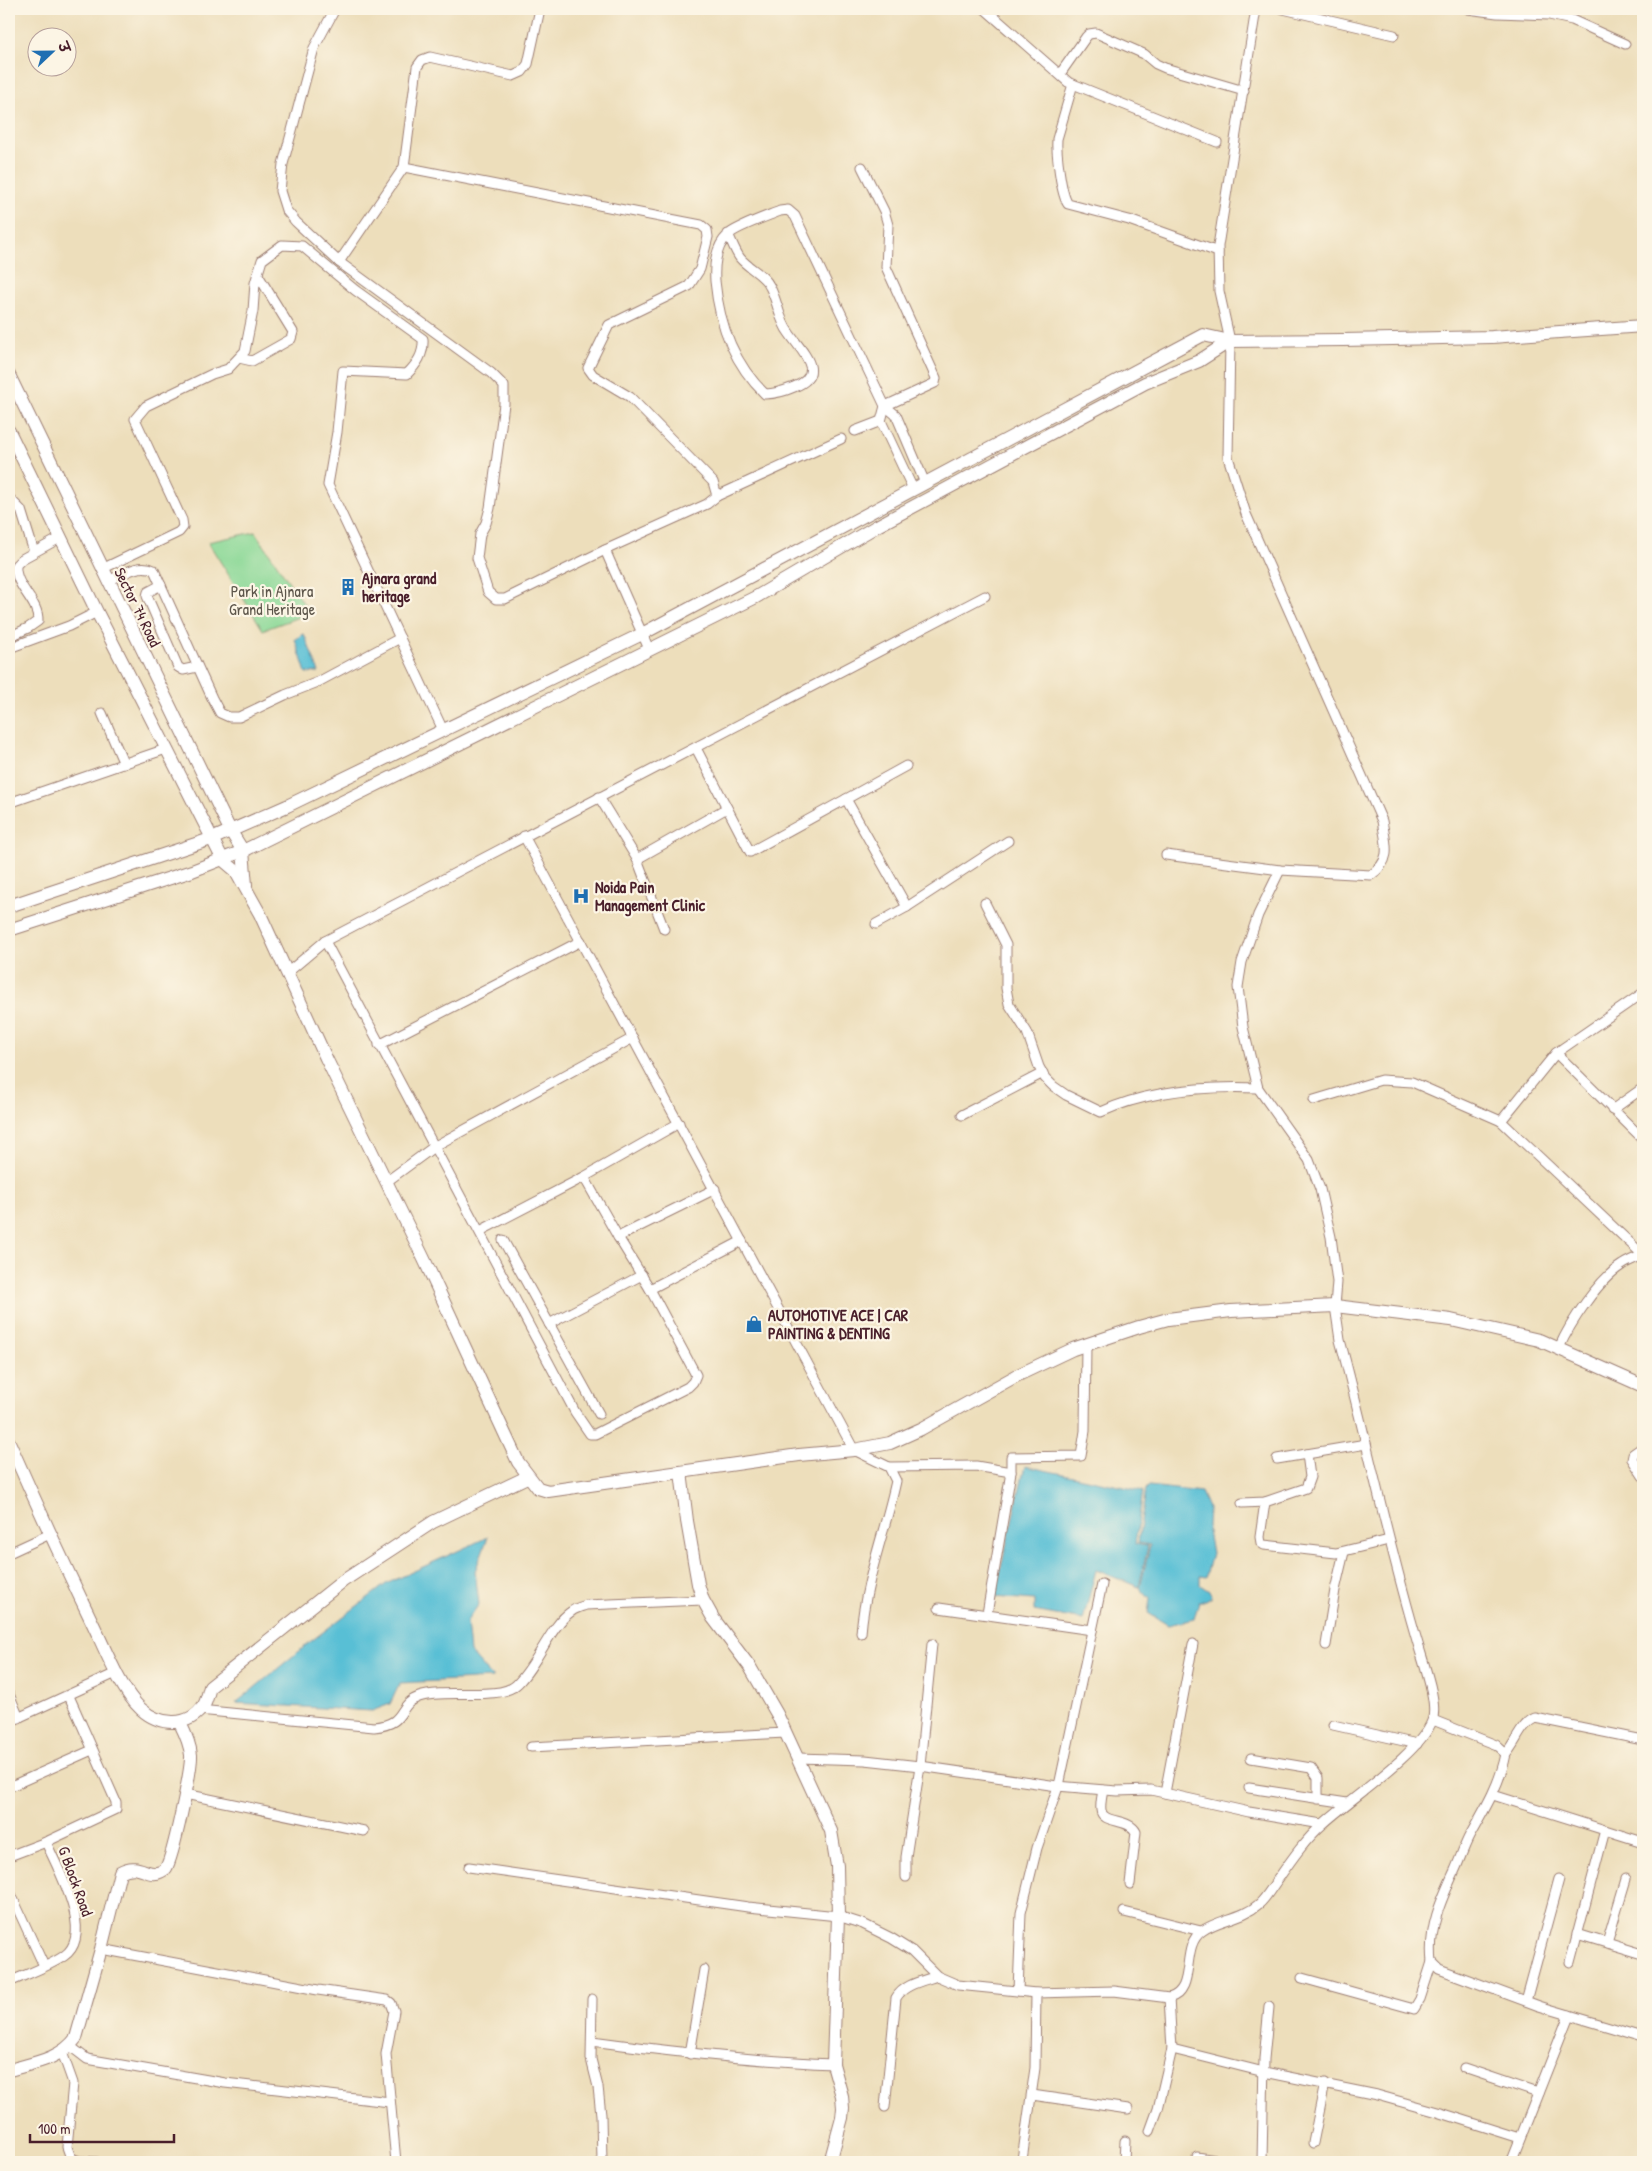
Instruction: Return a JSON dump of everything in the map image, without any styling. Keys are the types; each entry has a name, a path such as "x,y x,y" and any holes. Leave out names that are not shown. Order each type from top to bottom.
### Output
{"street":[{"path":"335,9 314,48 283,164 280,191 286,210 292,218 339,262 491,373 504,386 504,404 490,508 486,523 480,534 477,558 488,592 496,599 506,599 605,550 707,504 717,496 842,439"},
{"path":"339,262 404,167 417,67 422,60 430,57 512,76 522,72 528,64 540,9"},
{"path":"985,9 1073,84 1216,142"},
{"path":"1166,854 1280,870 1371,875 1382,867 1387,849 1382,821 1253,531 1228,457 1230,341 1219,291 1218,252 1256,9"},
{"path":"1283,9 1394,35"},
{"path":"1468,9 1497,13 1549,15 1572,20 1625,44"},
{"path":"1060,74 1089,34 1096,33 1144,54 1156,64 1165,68 1244,91"},
{"path":"1073,84 1057,147 1062,193 1068,204 1129,220 1218,252"},
{"path":"404,167 701,225 708,230 700,269 689,286 609,325 588,368 593,375 630,397 713,482 717,496"},
{"path":"862,167 884,211 888,225 886,267 936,378 935,383 885,406"},
{"path":"728,234 740,258 770,286 788,333 809,362 809,378 803,383 776,394 765,394 753,382 738,359 726,332 717,303 714,262 721,244 728,234 780,211 788,210 795,216 885,406 896,415 924,483"},
{"path":"102,569 179,532 183,524 135,419 137,414 146,406 212,374 228,369 245,351 262,260 282,245 302,246 355,290 423,339 423,349 416,365 407,374 343,371 337,432 328,485 443,730"},
{"path":"238,358 252,362 291,340 293,332 258,275"},
{"path":"9,906 214,838 287,806 642,634 1203,335 1230,341 1492,337 1643,326"},
{"path":"9,930 223,860 243,851 756,597 877,526 1145,383 1199,361 1230,341"},
{"name":"Sector 74 Road","path":"9,375 230,830 243,851"},
{"path":"885,406 881,421 912,489"},
{"path":"855,431 881,421"},
{"path":"9,431 60,538 166,749 214,838 223,860 236,871 246,887 518,1462 538,1488 548,1491 798,1455 854,1450 890,1443 1016,1376 1086,1344 1140,1327 1196,1315 1258,1308 1335,1306 1459,1322 1539,1340 1643,1386"},
{"path":"9,498 21,510 34,552"},
{"path":"9,637 38,622 38,613 15,575 16,565 34,552 60,538"},
{"path":"605,550 649,649"},
{"path":"133,554 139,567"},
{"path":"108,581 139,567 148,567 154,570 197,667 220,713 229,717 239,717 318,682 400,638"},
{"path":"161,585 148,592 147,596 178,667 183,670 197,667"},
{"path":"286,973 325,941 985,596"},
{"path":"9,648 61,630 97,612"},
{"path":"102,714 124,764"},
{"path":"696,748 750,852 906,766"},
{"path":"9,802 166,749"},
{"path":"599,797 637,859 664,929"},
{"path":"846,799 906,907"},
{"path":"637,859 727,808"},
{"path":"524,836 854,1450 889,1467 976,1466 1010,1472"},
{"path":"876,924 906,907 1008,841"},
{"path":"243,851 246,887"},
{"path":"469,1867 748,1907 838,1916 863,1924 891,1938 912,1951 937,1976 958,1985 1036,1993 1114,1991 1170,1998 1178,1996 1184,1989 1191,1950 1194,1940 1201,1931 1246,1913 1260,1903 1301,1847 1322,1824 1416,1744 1433,1720 1433,1696 1404,1600 1340,1340 1335,1306 1337,1282 1331,1237 1320,1188 1309,1160 1258,1088 1245,1036 1238,987 1242,962 1258,916 1280,870"},
{"path":"984,902 1006,945 1006,988 1009,1004 1027,1032 1043,1073 1054,1086 1066,1095 1101,1112 1123,1102 1165,1094 1218,1087 1258,1088"},
{"path":"325,941 584,1428 590,1434 594,1434 688,1387 696,1375 650,1289 584,1177"},
{"path":"379,1045 581,941"},
{"path":"1501,1121 1556,1053 1643,994"},
{"path":"386,1182 435,1146 633,1038"},
{"path":"1556,1053 1643,1140"},
{"path":"962,1115 1043,1073"},
{"path":"1314,1100 1381,1080 1412,1082 1501,1121 1643,1255 1622,1265 1603,1282 1569,1326 1559,1348"},
{"path":"1612,1110 1643,1088"},
{"path":"480,1231 584,1177 679,1123"},
{"path":"618,1237 715,1189"},
{"path":"503,1240 599,1414"},
{"path":"650,1289 742,1241"},
{"path":"534,1335 642,1275"},
{"path":"987,1614 1011,1457 1081,1456 1085,1432 1086,1344"},
{"path":"9,1442 116,1673 132,1698 146,1713 159,1721 180,1722 192,1717 204,1705 210,1687 343,1581 433,1522 528,1477"},
{"path":"1276,1460 1366,1444"},
{"path":"1643,1447 1633,1454 1632,1459 1643,1476"},
{"path":"1242,1503 1265,1502 1306,1488 1310,1478 1307,1454"},
{"path":"861,1633 863,1612 870,1581 896,1481 889,1467"},
{"path":"681,1472 698,1584 704,1600 713,1618 750,1667 777,1714 831,1831 837,1866 838,1916 833,2064 842,2096 843,2108 830,2162"},
{"path":"1265,1502 1260,1537 1261,1543 1264,1545 1327,1554 1344,1552 1389,1540"},
{"path":"9,1553 50,1534"},
{"path":"1326,1645 1335,1590 1344,1552"},
{"path":"1018,1991 1021,1913 1037,1848 1057,1786 1070,1734 1102,1584"},
{"path":"199,1710 374,1727 388,1726 398,1719 406,1704 418,1697 434,1694 503,1692 515,1686 525,1676 561,1622 571,1611 586,1605 704,1600"},
{"path":"940,1608 1092,1630"},
{"path":"906,1877 906,1857 920,1766 932,1644"},
{"path":"1165,1793 1193,1644"},
{"path":"9,1722 116,1673"},
{"path":"9,1694 19,1718"},
{"path":"9,1856 46,1842 116,1809 116,1802 69,1696"},
{"path":"1302,1978 1414,2009 1420,1999 1432,1962 1430,1946 1435,1920 1444,1892 1469,1836 1493,1796 1506,1754 1530,1720 1535,1718 1643,1740"},
{"path":"1433,1720 1496,1746 1506,1754"},
{"path":"9,2070 66,2049 76,2038 101,1950 120,1872 129,1867 155,1874 166,1868 171,1856 192,1757 190,1745 180,1722"},
{"path":"1334,1725 1416,1744"},
{"path":"531,1747 786,1734"},
{"path":"9,1787 92,1750"},
{"path":"798,1758 865,1760 1057,1786 1103,1790 1150,1790 1249,1812 1322,1824"},
{"path":"1251,1758 1312,1768 1318,1778 1318,1799"},
{"path":"1249,1788 1347,1803"},
{"path":"1103,1790 1102,1815 1129,1824 1136,1832 1130,1884"},
{"path":"185,1794 364,1831"},
{"path":"1493,1796 1643,1842"},
{"path":"1570,1962 1605,1830"},
{"name":"G Block Road","path":"9,1982 66,1955 71,1949 78,1928 73,1906 46,1842"},
{"path":"1526,2001 1558,1879"},
{"path":"1607,1943 1626,1879"},
{"path":"9,1890 44,1966"},
{"path":"1124,1912 1201,1931"},
{"path":"1577,1934 1607,1943 1642,1950"},
{"path":"101,1950 318,1990 387,2000 391,2003 394,2011 386,2054 396,2162"},
{"path":"1432,1962 1439,1969 1526,2001 1643,2037"},
{"path":"690,2054 704,1970"},
{"path":"885,2108 896,1998 900,1991 906,1987 937,1976"},
{"path":"1022,2160 1035,2068 1036,1993"},
{"path":"1150,2131 1158,2110 1172,2049 1170,1998"},
{"path":"592,1999 591,2059 598,2086 602,2115 602,2162"},
{"path":"1262,2162 1264,2072 1269,2007"},
{"path":"1512,2162 1569,2015"},
{"path":"592,2041 690,2054 767,2061 833,2064"},
{"path":"66,2049 87,2059 225,2083 390,2102"},
{"path":"66,2049 73,2083 67,2147 71,2158 79,2161 97,2162"},
{"path":"1172,2049 1264,2072 1325,2083 1441,2113 1520,2138"},
{"path":"1464,2068 1538,2093"},
{"path":"1313,2143 1325,2083"},
{"path":"1032,2095 1128,2110"},
{"path":"1124,2162 1125,2141"},
{"path":"1197,2158 1228,2162"}],"green space":[{"name":"Park in Ajnara Grand Heritage","path":"255,532 310,613 263,630 208,542"}],"water":[{"path":"304,634 319,672 306,673 295,639"},
{"path":"1025,1466 1143,1491 1135,1544 1148,1546 1139,1587 1096,1570 1083,1620 1034,1611 1034,1600 994,1597"},
{"path":"1149,1486 1201,1492 1208,1508 1207,1526 1212,1553 1206,1577 1200,1576 1200,1585 1209,1591 1212,1597 1206,1601 1199,1601 1194,1619 1168,1625 1148,1613 1150,1599 1140,1588 1150,1545 1138,1543 1146,1489"},
{"path":"488,1537 475,1571 479,1604 467,1621 470,1652 493,1678 400,1683 390,1704 372,1711 236,1703 310,1642 386,1584"}],"place":[{"name":"Ajnara grand heritage","path":"348,587"},
{"name":"Noida Pain Management Clinic","path":"581,896"},
{"name":"AUTOMOTIVE ACE | CAR PAINTING & DENTING","path":"754,1324"}]}
